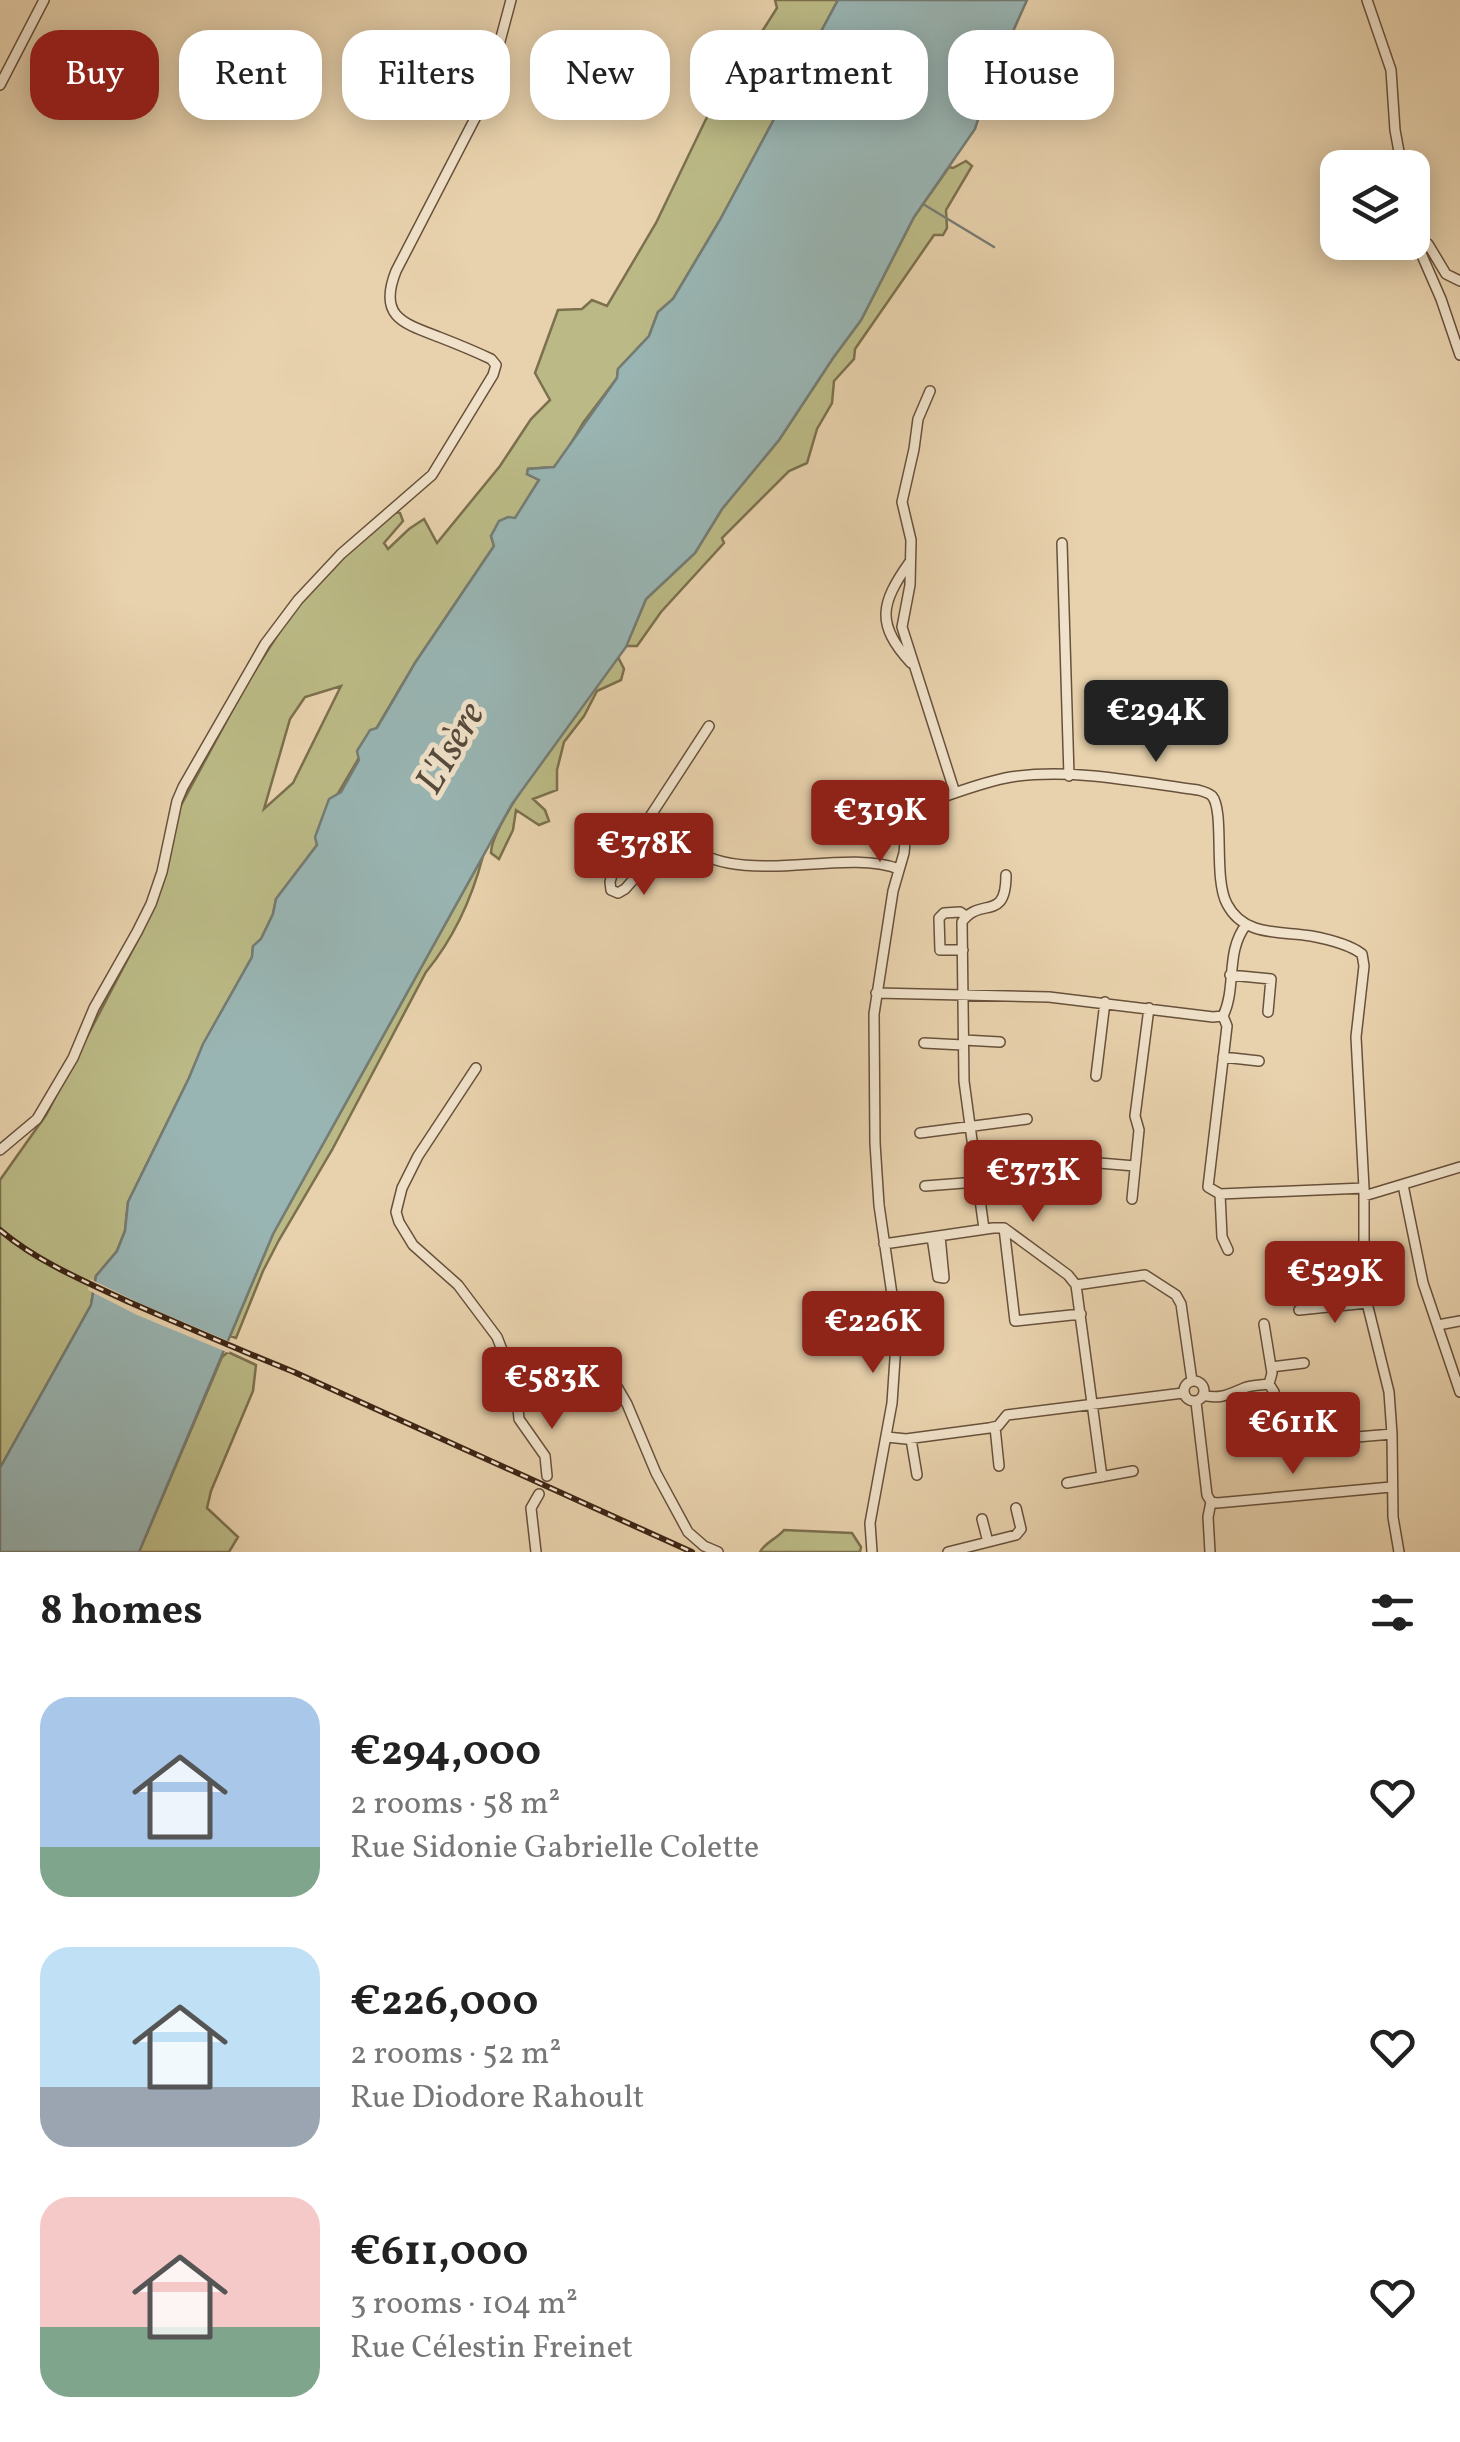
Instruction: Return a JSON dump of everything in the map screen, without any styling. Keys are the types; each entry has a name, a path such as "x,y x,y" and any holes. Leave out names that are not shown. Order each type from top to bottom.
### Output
{"street":[{"path":"0,85 44,0"},
{"path":"0,1150 36,1119 73,1058 94,1008 151,904 177,801 244,676 298,600 366,531 432,475 493,375 496,365 491,359 401,321 392,308 390,292 396,271 484,100 511,0"},
{"path":"1368,0 1390,70 1399,150"},
{"path":"1430,247 1446,274 1460,281"},
{"path":"1424,260 1460,355"},
{"path":"930,391 918,418 902,502 911,540 910,585 902,627 954,794"},
{"path":"1062,543 1069,776"},
{"path":"911,560 885,603 888,628 916,667"},
{"path":"709,726 612,875 612,890 625,889 665,844 678,838 704,855 726,862 765,866 868,863 899,869"},
{"path":"872,1552 870,1523 892,1403 897,1329 875,1143 874,1014 892,892 906,844 907,820 915,808 983,784 1016,777 1069,776 1198,790 1212,797 1217,813 1220,886 1227,905 1246,925 1263,931 1312,936 1362,954 1356,1051 1364,1274 1367,1303 1389,1392 1393,1516 1399,1552"},
{"path":"984,1229 964,1081 962,922 966,916 1000,902 1006,875"},
{"path":"963,950 940,950 939,918 944,913 960,912 966,916"},
{"path":"1246,925 1233,949 1228,1004 1223,1016 1227,1026 1208,1187 1220,1194 1364,1192 1460,1168"},
{"path":"1230,975 1271,980 1268,1012"},
{"path":"876,993 1033,996 1223,1016"},
{"path":"1096,1076 1105,1002"},
{"path":"1132,1199 1140,1130 1135,1116 1150,1008"},
{"path":"924,1042 1000,1042"},
{"path":"1223,1058 1259,1061"},
{"path":"476,1068 418,1156 402,1188 396,1212 413,1245 458,1284 502,1348 516,1386 519,1419 545,1456 546,1476"},
{"path":"920,1133 1028,1119"},
{"path":"1098,1163 1135,1166"},
{"path":"925,1186 1028,1170"},
{"path":"1403,1185 1423,1283 1460,1392"},
{"path":"1220,1194 1222,1237 1228,1250"},
{"path":"884,1244 1004,1228 1068,1275 1076,1285 1081,1314 1102,1476"},
{"path":"1004,1228 1015,1321 1081,1314"},
{"path":"1076,1285 1144,1275 1176,1295 1181,1304 1192,1381"},
{"path":"1299,1310 1367,1303"},
{"path":"1438,1326 1460,1322"},
{"path":"1264,1324 1281,1441 1392,1434"},
{"path":"1271,1368 1304,1363"},
{"path":"1192,1381 1185,1385 1186,1399 1233,1395 1245,1387 1270,1384"},
{"path":"1192,1381 1202,1385 1207,1494 1211,1502 1210,1552"},
{"path":"516,1386 616,1384 688,1532 718,1552"},
{"path":"887,1437 911,1438 994,1427 1007,1415 1183,1393"},
{"path":"994,1427 999,1466"},
{"path":"911,1438 917,1475"},
{"path":"1067,1483 1133,1471"},
{"path":"1211,1502 1392,1487"},
{"path":"536,1552 531,1508 539,1494"},
{"path":"948,1552 1016,1535 1020,1532 1016,1508"},
{"path":"982,1520 984,1546"}],"shaded area":[{"path":"775,0 838,0 822,30 763,30 777,8"},
{"path":"706,120 774,120 673,299 658,312 649,336 618,369 617,378 562,459 554,467 528,469 527,474 539,480 515,519 491,536 494,546 415,663 337,795 317,845 276,899 261,939 253,947 252,957 203,1045 128,1202 125,1231 117,1251 96,1276 91,1305 0,1468 0,1180 46,1115 142,932 166,874 179,809 247,683 298,603 392,511 400,513 403,521 384,543 388,549 424,519 437,543 500,466 531,419 550,400 535,373 558,310 582,309 592,300 607,306 656,223","holes":["341,686 293,783 264,809 290,719 305,697"]},
{"path":"966,161 972,166 946,210 947,228 943,235 934,235 855,349 854,359 834,381 832,403 817,429 807,463 789,471 722,538 724,543 661,612 637,646 626,646 646,599 695,553 722,509 779,440 861,320 914,217 949,167"},
{"path":"618,657 624,669 621,680 597,691 564,742 557,790 533,799 545,810 549,821 539,825 516,810 513,830 499,859 491,853 507,813"},
{"path":"483,856 468,902 453,931 426,972 332,1150 279,1240 236,1338 230,1336 273,1234"},
{"path":"228,1352 256,1365 253,1391 207,1508 238,1537 229,1552 139,1552 222,1357"},
{"path":"784,1530 852,1533 860,1552 760,1552"}],"water":[{"name":"L'Isère","path":"838,0 1027,0 1014,30 948,30 948,120 978,120 975,129 914,217 861,320 779,440 722,509 695,553 646,599 626,647 512,804 273,1234 139,1552 0,1552 0,1468 91,1305 96,1276 117,1251 125,1231 128,1202 203,1044 252,957 253,946 261,939 276,899 317,845 315,837 329,799 341,792 359,760 357,751 370,730 377,728 415,663 494,546 491,536 499,521 515,518 539,480 527,474 528,469 554,467 617,378 618,369 649,336 658,312 673,299 774,120 928,120 928,30 822,30"}],"pier":[{"path":"90,1279 233,1343 229,1353 88,1290"}],"waterway":[{"path":"923,204 994,247"}],"railway":[{"path":"0,1230 46,1261 95,1286 692,1552"}]}
